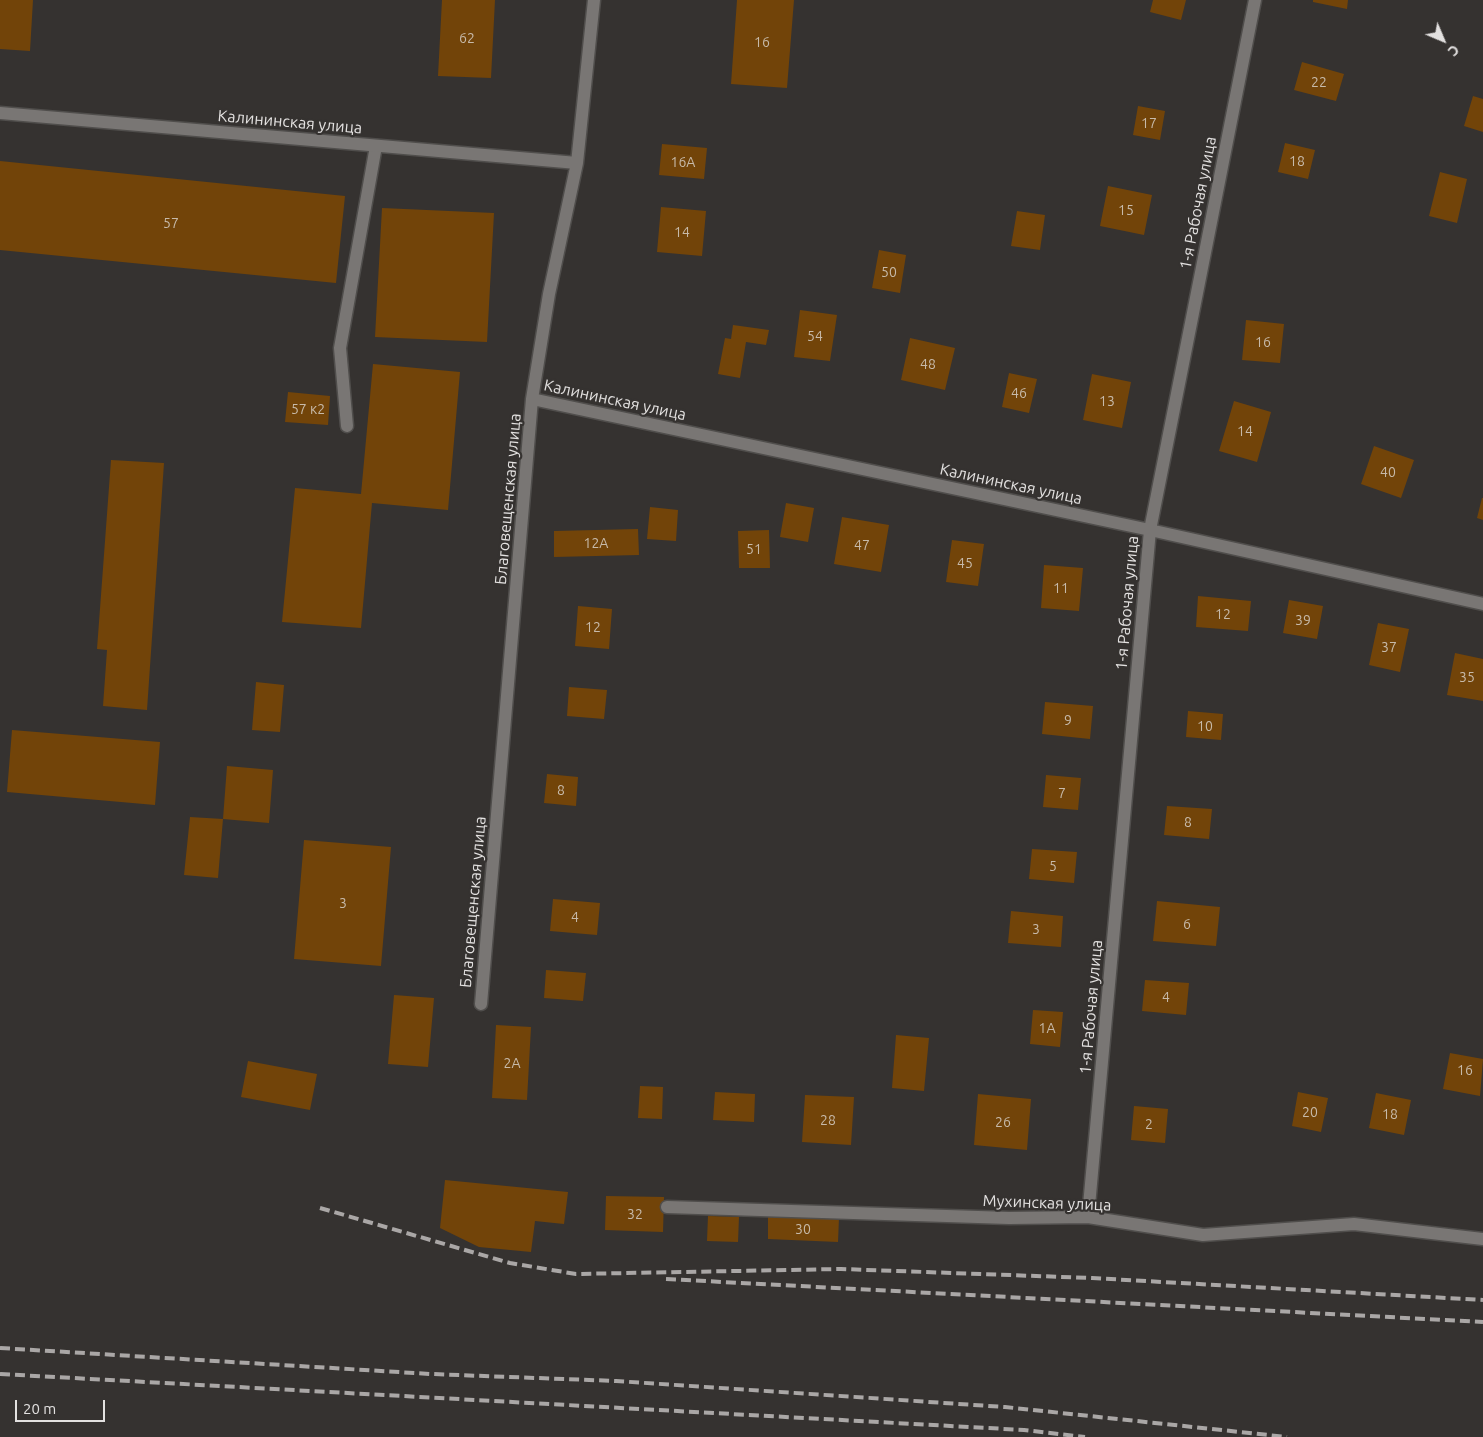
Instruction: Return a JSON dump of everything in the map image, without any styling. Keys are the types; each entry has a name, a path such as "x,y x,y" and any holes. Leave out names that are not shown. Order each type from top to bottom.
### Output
{"street":[{"name":"Благовещенская улица","path":"481,1004 532,399 549,294 577,164 594,0"},
{"name":"1-я Рабочая улица","path":"1088,1217 1150,530 1255,0"},
{"name":"Калининская улица","path":"0,113 577,164"},
{"path":"347,426 340,348 376,146"},
{"name":"Калининская улица","path":"532,399 1150,530 1483,604"},
{"name":"Мухинская улица","path":"668,1208 1009,1218 1088,1217 1203,1234 1354,1224 1483,1239"}],"building":[{"path":"0,0 33,0 30,51 0,49"},
{"path":"442,0 495,0 491,78 438,76"},
{"path":"737,0 794,0 787,88 731,84"},
{"path":"1153,0 1186,0 1181,20 1150,12"},
{"path":"1313,0 1348,0 1347,9 1313,2"},
{"path":"1302,62 1344,74 1336,101 1294,90"},
{"path":"1473,96 1483,99 1483,132 1464,126"},
{"path":"1138,106 1165,111 1160,140 1133,135"},
{"path":"1285,143 1315,150 1308,179 1278,172"},
{"path":"662,144 707,148 704,179 659,175"},
{"path":"0,161 345,196 336,283 0,250"},
{"path":"1440,172 1467,179 1457,223 1429,216"},
{"path":"1108,186 1152,195 1144,235 1100,226"},
{"path":"661,207 706,211 702,256 657,252"},
{"path":"382,208 494,213 487,342 375,337"},
{"path":"1017,211 1045,215 1040,250 1011,246"},
{"path":"879,250 906,255 900,293 872,288"},
{"path":"800,310 837,315 830,361 794,357"},
{"path":"1246,320 1284,324 1280,363 1242,360"},
{"path":"733,325 769,330 766,345 746,342 740,378 718,374 725,338 731,339"},
{"path":"910,338 955,348 945,390 901,380"},
{"path":"373,364 460,372 448,510 372,503 361,628 282,622 295,488 361,494"},
{"path":"1009,373 1037,379 1029,413 1002,407"},
{"path":"1092,374 1131,382 1122,428 1083,420"},
{"path":"288,392 330,396 328,425 285,422"},
{"path":"1234,401 1271,412 1257,462 1219,451"},
{"path":"1374,446 1414,460 1401,498 1361,484"},
{"path":"111,460 164,463 147,710 103,706 107,650 97,649"},
{"path":"1483,498 1483,520 1477,518"},
{"path":"786,503 814,508 808,542 780,537"},
{"path":"650,507 678,510 676,541 647,539"},
{"path":"842,517 889,525 881,572 834,564"},
{"path":"638,529 639,555 554,557 554,531"},
{"path":"769,530 770,568 739,568 738,531"},
{"path":"952,540 984,544 978,586 946,582"},
{"path":"1044,565 1083,568 1079,611 1041,608"},
{"path":"1198,596 1251,601 1248,631 1196,627"},
{"path":"1289,600 1323,606 1317,639 1283,633"},
{"path":"578,606 612,609 609,649 575,646"},
{"path":"1378,623 1409,629 1400,672 1369,665"},
{"path":"1455,653 1483,659 1483,701 1447,695"},
{"path":"256,682 284,685 280,732 252,730"},
{"path":"569,687 607,690 604,719 567,716"},
{"path":"1045,702 1093,706 1090,739 1042,734"},
{"path":"1188,711 1223,714 1221,740 1186,737"},
{"path":"12,730 160,742 155,805 7,792"},
{"path":"227,766 273,770 269,823 223,819"},
{"path":"547,774 578,777 576,806 544,803"},
{"path":"1046,775 1081,778 1078,810 1043,807"},
{"path":"1167,806 1212,809 1209,839 1164,835"},
{"path":"190,817 223,819 218,878 184,875"},
{"path":"304,840 391,847 381,966 294,959"},
{"path":"1032,849 1077,852 1074,883 1029,879"},
{"path":"553,899 600,903 597,935 550,931"},
{"path":"1157,901 1220,907 1216,946 1153,941"},
{"path":"1011,911 1063,916 1061,947 1008,943"},
{"path":"546,970 586,973 583,1001 544,998"},
{"path":"1145,980 1189,983 1186,1015 1142,1011"},
{"path":"394,995 434,998 428,1067 388,1064"},
{"path":"1033,1010 1063,1012 1060,1047 1030,1044"},
{"path":"496,1025 531,1027 527,1100 492,1098"},
{"path":"896,1035 929,1038 924,1091 892,1088"},
{"path":"1450,1053 1483,1059 1480,1096 1443,1089"},
{"path":"248,1061 317,1074 310,1110 241,1097"},
{"path":"640,1086 663,1087 662,1119 638,1118"},
{"path":"715,1092 755,1094 754,1122 713,1120"},
{"path":"1298,1092 1328,1098 1321,1132 1292,1126"},
{"path":"1376,1093 1411,1100 1404,1135 1369,1128"},
{"path":"978,1094 1031,1099 1027,1150 974,1145"},
{"path":"805,1095 854,1097 851,1145 802,1142"},
{"path":"1134,1106 1168,1109 1165,1143 1131,1140"},
{"path":"445,1180 568,1192 564,1224 535,1221 531,1252 479,1247 440,1228"},
{"path":"606,1196 664,1197 663,1232 605,1230"},
{"path":"708,1216 739,1217 738,1242 707,1241"},
{"path":"768,1216 839,1218 838,1242 768,1239"}],"railway":[{"path":"320,1208 510,1263 576,1274 841,1269 1092,1278 1483,1300"},
{"path":"666,1279 1483,1322"},
{"path":"0,1348 431,1374 616,1381 1005,1407 1287,1437"},
{"path":"0,1374 1024,1430 1085,1437"}]}
